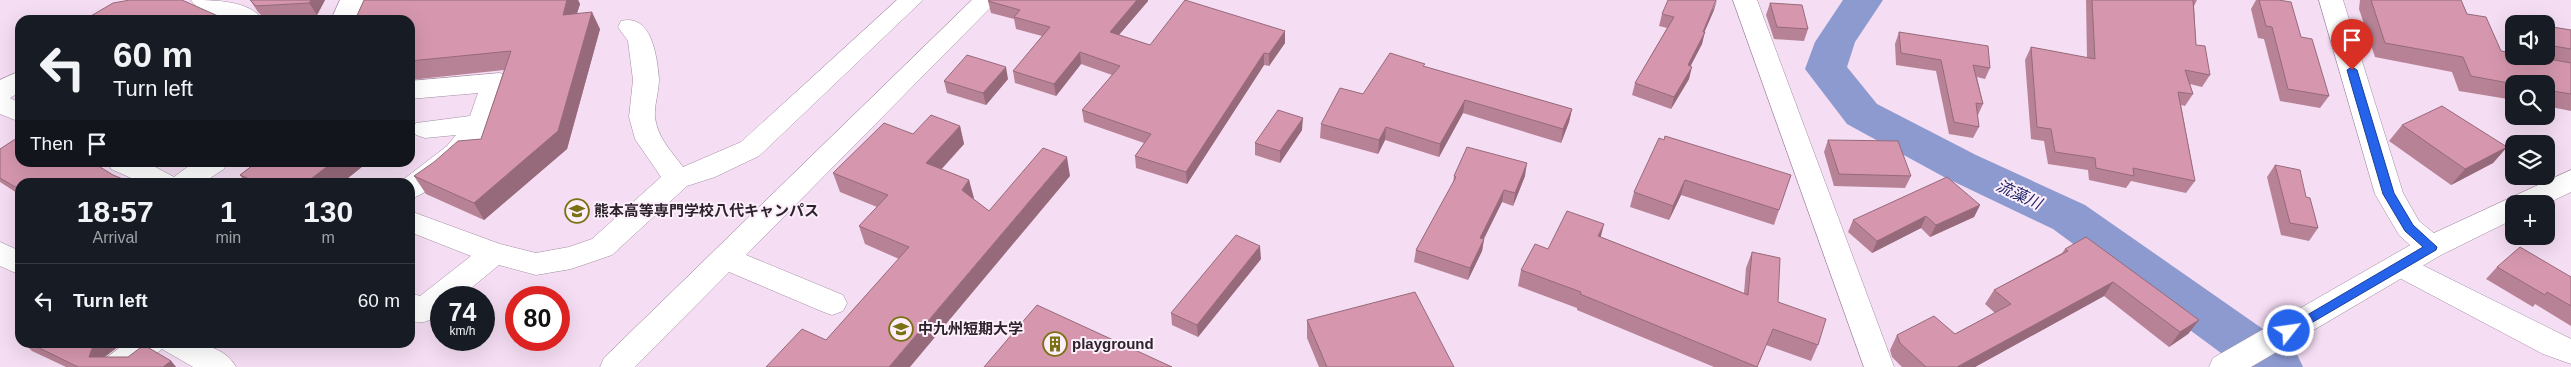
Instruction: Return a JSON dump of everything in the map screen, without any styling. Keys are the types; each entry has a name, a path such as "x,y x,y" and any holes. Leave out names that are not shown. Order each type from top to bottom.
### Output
{"main road":[{"path":"203,0 242,10"},
{"path":"345,15 352,0"},
{"path":"415,223 494,254 536,264 571,258 602,247 677,179 705,170 750,150 911,0"},
{"path":"615,367 986,0"},
{"path":"2331,0 2388,194 2409,228 2432,247"},
{"path":"1739,2 1879,367"},
{"path":"630,27 640,40 646,80 642,117 648,140 677,179"},
{"path":"415,90 497,82 480,124 457,153 415,185"},
{"path":"0,92 15,83"},
{"path":"0,104 15,111"},
{"path":"425,129 480,124"},
{"path":"132,167 155,178"},
{"path":"191,178 207,167"},
{"path":"2540,195 2571,180"},
{"path":"2229,364 2432,247 2505,211"},
{"path":"0,254 15,262"},
{"path":"415,309 421,312 494,254"},
{"path":"726,259 832,303"},
{"path":"2402,266 2494,315 2571,352"},
{"path":"117,367 142,348"},
{"path":"185,348 221,367"}],"building":[{"path":"130,0 182,0 216,15 93,15 113,3"},
{"path":"250,0 311,0 309,3 256,6"},
{"path":"364,0 567,0 563,15 592,12 558,131 474,203 414,176 458,141 481,139 511,51 415,61 415,15 357,15"},
{"path":"1137,0 1110,32 1150,45 1185,0 1285,31 1269,54 1264,53 1186,172 1135,156 1151,134 1082,110 1120,66 1080,52 1054,84 1013,71 1050,27 1014,17 1020,10 988,1"},
{"path":"1668,0 1716,0 1703,32 1705,32 1688,65 1692,67 1674,97 1635,83 1674,17 1662,14"},
{"path":"2092,0 2193,0 2196,45 2205,46 2210,75 2185,70 2193,94 2178,92 2195,181 2133,168 2134,176 2096,168 2095,158 2055,152 2051,129 2037,127 2031,47 2095,59"},
{"path":"2259,0 2291,2 2301,37 2312,39 2329,96 2288,89 2272,27 2266,26"},
{"path":"2371,0 2461,0 2467,14 2486,17 2501,51 2505,52 2505,65 2555,65 2555,60 2571,63 2571,94 2555,91 2555,75 2505,75 2505,82 2471,76 2463,57 2385,43"},
{"path":"1770,3 1802,5 1808,29 1777,27"},
{"path":"2555,27 2571,30 2571,49 2555,46"},
{"path":"1899,32 1988,46 1990,68 1973,65 1983,104 1976,103 1979,127 1954,122 1941,60 1901,53"},
{"path":"1390,53 1425,64 1423,66 1572,109 1563,129 1465,100 1440,144 1386,127 1379,140 1321,124 1340,88 1363,94"},
{"path":"967,55 1006,67 983,93 944,81"},
{"path":"2442,106 2505,146 2505,148 2465,169 2402,125"},
{"path":"1278,110 1303,118 1280,151 1255,143"},
{"path":"931,115 960,126 926,163 969,180 962,190 989,211 1043,148 1067,157 889,367 766,367 802,329 826,340 909,247 859,226 888,195 833,173 884,123 913,134"},
{"path":"1665,136 1791,175 1779,210 1685,180 1673,206 1634,192 1659,138 1664,140"},
{"path":"15,139 15,167 100,167 120,178 15,178 15,187 0,178 0,149"},
{"path":"1828,140 1898,141 1911,176 1839,174"},
{"path":"1467,147 1527,163 1515,193 1504,190 1480,238 1484,239 1470,268 1416,250 1456,177 1454,176"},
{"path":"2275,165 2300,170 2306,197 2310,198 2318,228 2290,223"},
{"path":"250,167 326,167 312,178 247,178 240,175"},
{"path":"1947,177 1980,205 1936,225 1926,216 1877,241 1853,220"},
{"path":"1567,211 1604,224 1598,236 1748,295 1752,252 1780,258 1778,302 1826,319 1818,345 1773,329 1757,367 1580,294 1581,292 1521,270 1535,244 1548,249"},
{"path":"1236,235 1260,246 1197,325 1171,313"},
{"path":"2086,237 2199,320 2180,332 2113,282 1957,367 1926,367 1900,343 1897,335 1934,316 1955,334 2011,304 1994,290 2068,251 2065,249"},
{"path":"2520,247 2571,277 2571,306 2547,292 2545,295 2497,267"},
{"path":"1415,292 1454,367 1327,367 1307,320"},
{"path":"1037,305 1172,367 984,367"},
{"path":"39,348 92,348 89,357 128,357 140,348 149,348 171,361 163,367 78,367"}],"waterway":[{"name":"流藻川","path":"1863,0 1835,42 1826,69 1862,114 1960,166 2069,217 2278,367"}],"place":[{"name":"熊本高等専門学校八代キャンパス","path":"577,211"},
{"name":"中九州短期大学","path":"901,329"},
{"name":"playground","path":"1055,344"}],"route":[{"path":"2289,331 2432,247 2409,228 2388,194 2352,70"}]}
